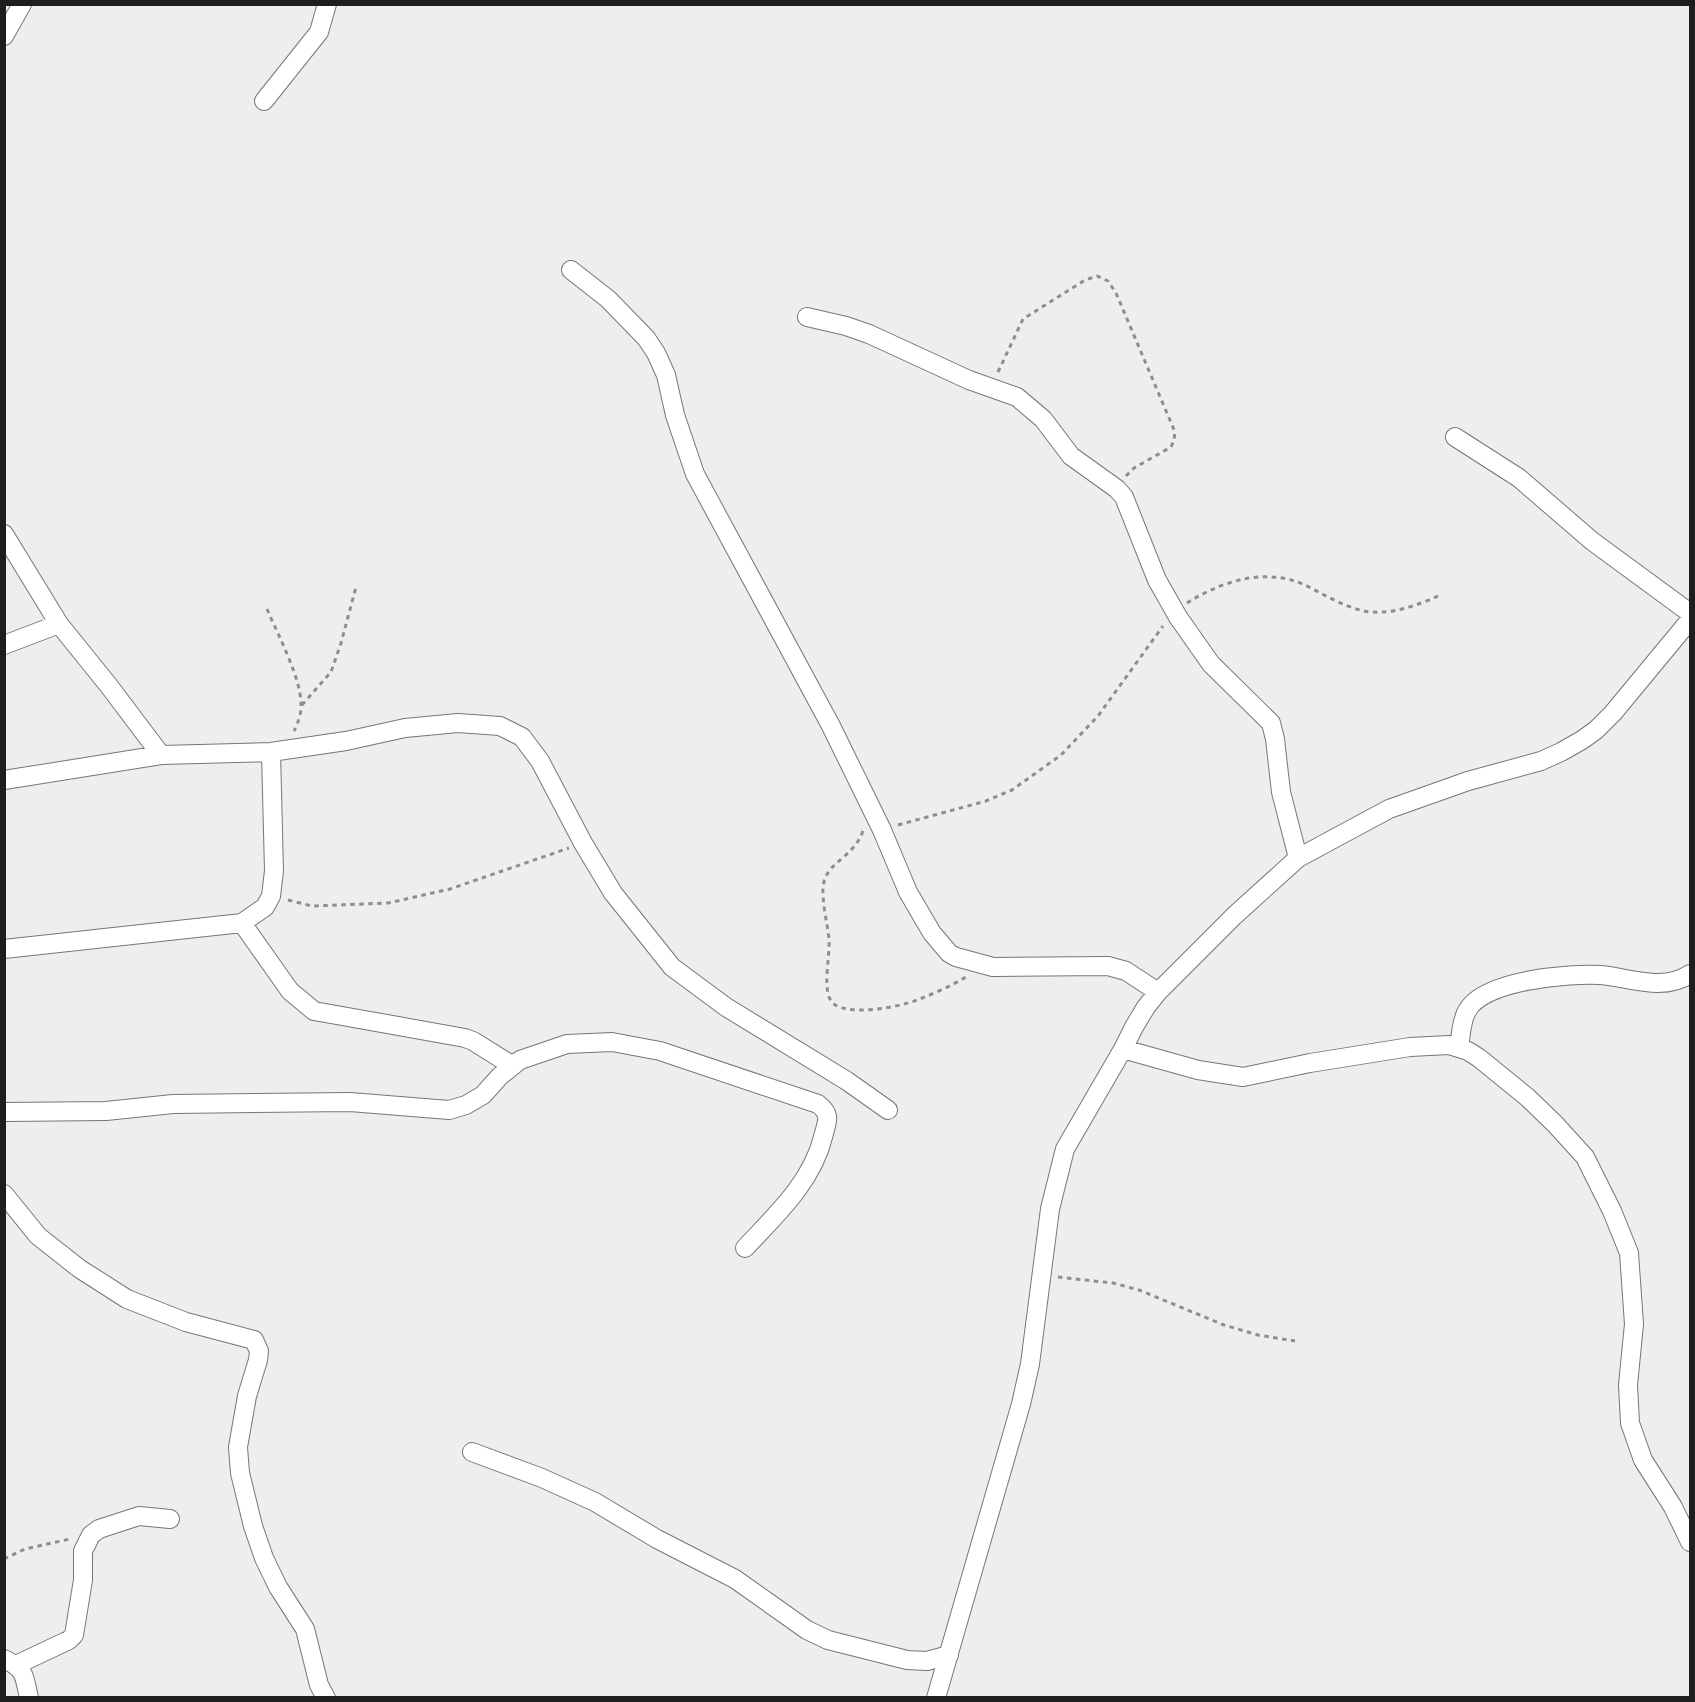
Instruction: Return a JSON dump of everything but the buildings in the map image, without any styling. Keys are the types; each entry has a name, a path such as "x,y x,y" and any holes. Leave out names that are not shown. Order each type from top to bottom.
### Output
{"street":[{"path":"4,36 22,4"},
{"path":"264,101 319,32 327,4"},
{"path":"571,270 608,299 646,338 656,352 666,375 675,415 695,474 796,659 882,830 908,892 932,933 953,956 987,966 1108,966 1126,971 1158,992"},
{"path":"807,317 869,334 969,380 1017,397 1043,419 1071,456 1117,489 1124,497 1157,580 1175,612 1211,664 1271,723 1281,792 1298,858"},
{"path":"1455,437 1520,478 1592,541 1690,613"},
{"path":"4,534 59,624 161,755"},
{"path":"936,1698 1021,1404 1030,1364 1050,1209 1065,1149 1140,1017 1158,992 1234,916 1298,858 1389,809 1468,781 1541,761 1561,752 1596,730 1613,713 1690,620"},
{"path":"4,645 59,624"},
{"path":"4,780 161,755 279,750 346,741 405,728 458,723 500,726 522,737 540,761 583,843 613,893 672,967 726,1007 847,1081 888,1110"},
{"path":"4,949 242,923 265,907 272,896 279,750"},
{"path":"242,923 290,990 314,1011 465,1038 513,1066"},
{"path":"1459,1047 1466,1011 1479,998 1498,989 1517,983 1570,975 1614,976 1652,983 1666,983 1690,974"},
{"path":"4,1112 106,1112 172,1104 350,1102 449,1110 466,1105 483,1095 500,1076 520,1060 567,1044 612,1042 660,1051 818,1104 826,1110 828,1118 816,1159 798,1190 745,1248"},
{"path":"1123,1049 1198,1071 1243,1077 1310,1063 1410,1047 1449,1045 1473,1054 1501,1075 1555,1124 1585,1157 1612,1211 1629,1253 1634,1324 1628,1385 1630,1423 1643,1460 1673,1507 1690,1542"},
{"path":"4,1194 38,1236 80,1269 127,1299 186,1322 254,1340 258,1345 258,1360 247,1396 238,1447 240,1473 253,1526 264,1558 278,1587 305,1629 319,1685 326,1698"},
{"path":"472,1452 542,1478 595,1502 657,1539 735,1579 807,1630 828,1640 907,1660 927,1661 949,1655"},
{"path":"10,1662 69,1640 74,1635 84,1580 84,1551 90,1537 99,1530 139,1516 170,1519"},
{"path":"10,1662 24,1673 29,1698"}],"path":[{"path":"990,387 1023,319 1085,280 1097,276 1108,281 1132,329 1175,432 1171,447 1134,468 1117,489"},
{"path":"882,830 986,801 1012,790 1061,755 1079,738 1104,708 1175,612 1202,594 1226,583 1252,577 1273,577 1302,584 1360,610 1377,613 1428,602 1440,596"},
{"path":"279,750 296,726 302,705 331,672 356,587"},
{"path":"267,609 295,678 302,705"},
{"path":"870,806 867,821 854,848 826,876 824,882 824,904 829,941 830,1000 836,1006 845,1009 894,1006 916,1001 987,966"},
{"path":"272,896 312,906 388,903 450,889 583,843"},
{"path":"1041,1276 1113,1283 1139,1290 1224,1325 1258,1335 1295,1341"},
{"path":"4,1559 25,1549 54,1541 90,1537"}]}
